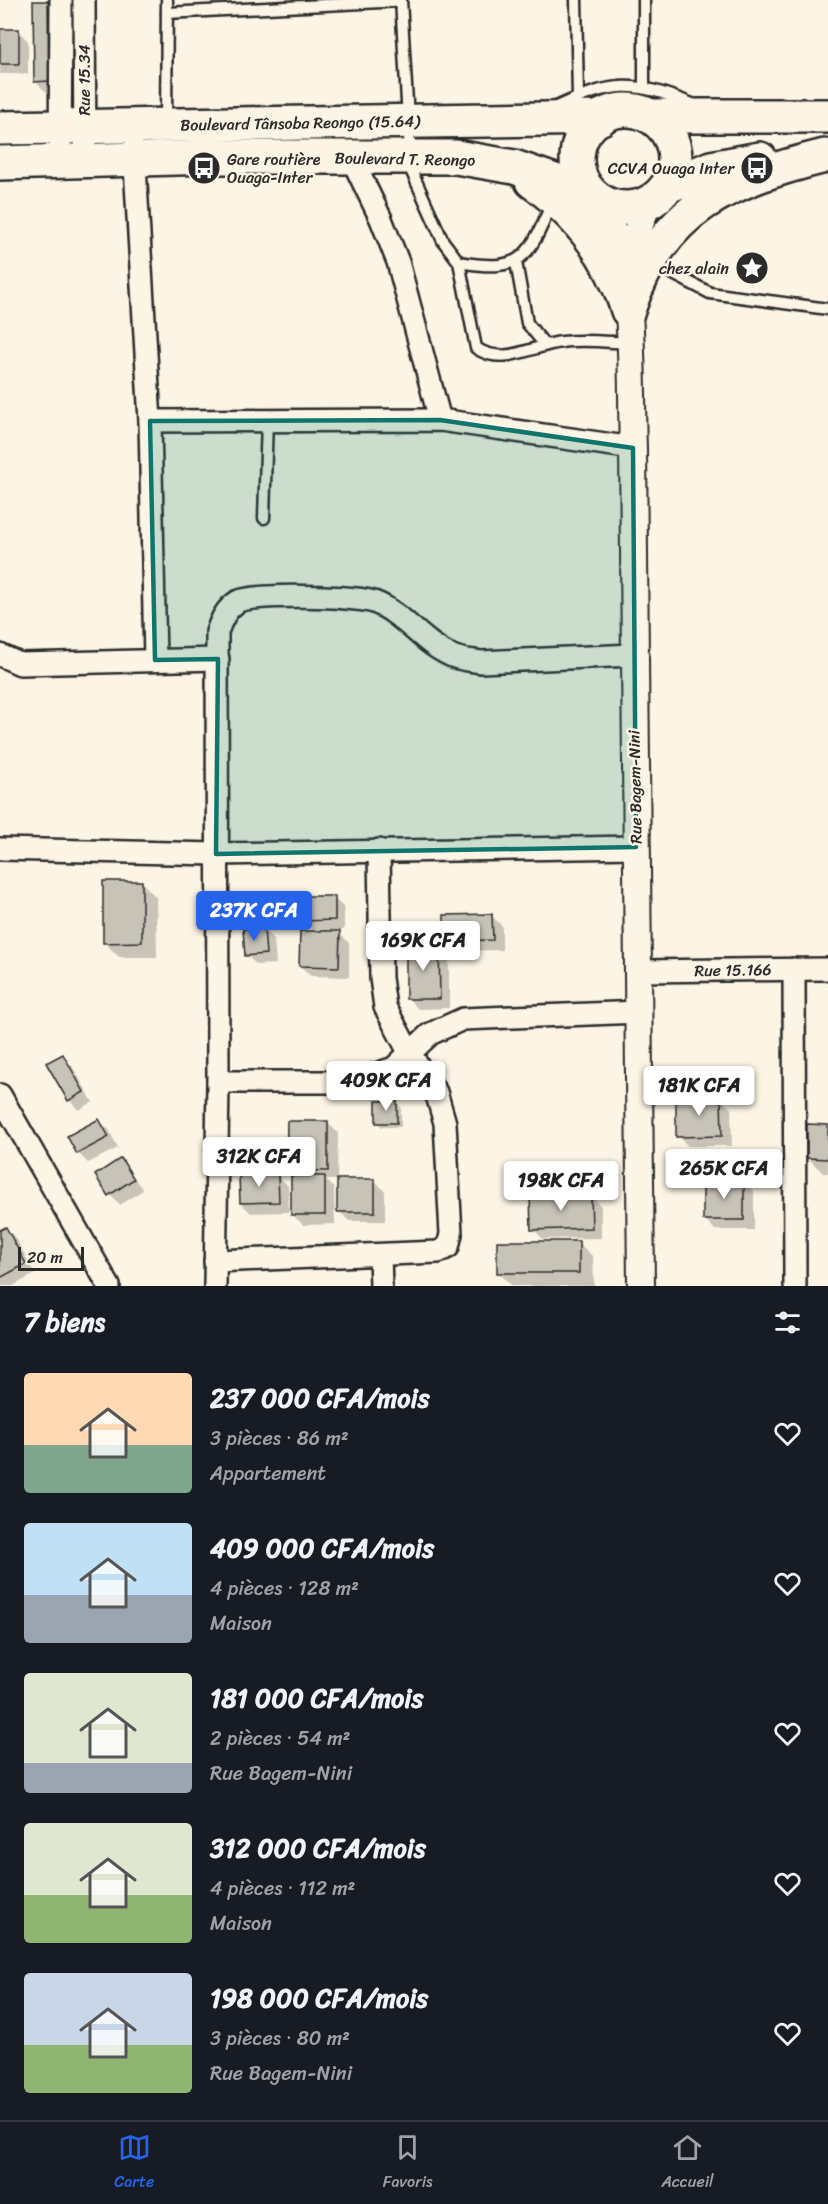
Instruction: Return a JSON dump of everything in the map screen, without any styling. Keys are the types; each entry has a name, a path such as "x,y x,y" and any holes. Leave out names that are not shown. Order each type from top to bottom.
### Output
{"highway":[{"name":"Boulevard Tânsoba Reongo (15.64)","path":"0,128 72,127 161,138 409,122 517,120 589,107 624,111 647,102 720,115 828,116"},
{"path":"647,102 674,148 675,167 658,195"},
{"path":"589,107 591,125 579,146 578,171 595,197 624,208 658,195 711,168 790,156 826,156"},
{"name":"Boulevard T. Reongo","path":"0,163 73,159 134,159 161,138 351,157 456,157 514,167 595,197"},
{"path":"627,299 648,261 671,231 696,207 725,189 757,174 826,156"},
{"path":"514,167 555,197 589,231 627,299"}],"street":[{"path":"61,0 72,127"},
{"name":"Rue 15.34","path":"73,159 72,127 84,0"},
{"path":"351,157 381,219 398,262 440,420"},
{"path":"134,159 150,421 155,660"},
{"path":"627,299 636,235 658,195"},
{"path":"595,197 614,232 627,299"},
{"name":"Rue Bagem-Nini","path":"627,299 633,448 633,655 641,1286"},
{"path":"150,421 440,420 633,448"},
{"path":"215,1286 218,1082 217,632 222,617 238,601 271,596 360,599 386,608 449,655 481,662 633,655"},
{"path":"0,655 20,664 218,659"},
{"path":"0,849 216,854 636,847"},
{"path":"215,1262 438,1252 448,1247 451,1234 445,1123 436,1092 410,1054 385,1007 381,978 379,850"},
{"path":"794,969 795,1286"},
{"name":"Rue 15.166","path":"638,971 828,969"},
{"path":"218,1082 352,1082 394,1068 430,1034 463,1019 639,1012"},
{"path":"0,1095 109,1286"},
{"path":"380,1255 381,1286"}],"lane":[{"path":"161,138 167,0"},
{"path":"576,0 589,107"},
{"path":"644,0 647,102"},
{"path":"167,13 401,1 411,170 423,202 444,241 459,262 476,348 484,354 516,355 565,341 629,343"},
{"path":"459,262 482,266 516,262 531,248 555,197"},
{"path":"648,261 710,293 828,309"},
{"path":"516,262 527,323 545,345"},
{"path":"264,518 267,419"}],"highlighted area":[{"path":"440,420 633,448 636,847 216,854 218,659 155,660 150,421"}],"building":[{"path":"33,1 48,1 49,81 34,82"},
{"path":"0,29 19,29 19,64 0,64"},
{"path":"103,881 142,881 142,942 103,943"},
{"path":"300,896 335,896 335,920 300,921"},
{"path":"492,914 493,940 444,941 444,915"},
{"path":"264,928 266,954 245,956 243,929"},
{"path":"300,931 340,931 339,967 299,966"},
{"path":"406,945 439,945 440,999 406,999"},
{"path":"63,1054 84,1092 68,1101 46,1063"},
{"path":"721,1097 722,1136 676,1137 676,1098"},
{"path":"376,1101 397,1101 397,1123 376,1123"},
{"path":"99,1119 109,1137 77,1154 67,1136"},
{"path":"287,1121 328,1121 328,1171 286,1170"},
{"path":"807,1124 828,1125 828,1159 807,1158"},
{"path":"121,1158 134,1179 108,1196 95,1175"},
{"path":"278,1174 279,1202 240,1203 239,1175"},
{"path":"291,1176 325,1176 325,1215 291,1215"},
{"path":"337,1179 375,1179 375,1212 337,1212"},
{"path":"703,1179 744,1179 744,1220 703,1220"},
{"path":"530,1195 591,1195 592,1228 531,1230"},
{"path":"6,1227 26,1264 0,1278 0,1230"},
{"path":"497,1241 579,1241 579,1273 497,1273"}],"place":[{"name":"Gare routière Ouaga-Inter","path":"204,168"},
{"name":"CCVA Ouaga Inter","path":"757,168"},
{"name":"chez alain","path":"752,268"}]}
